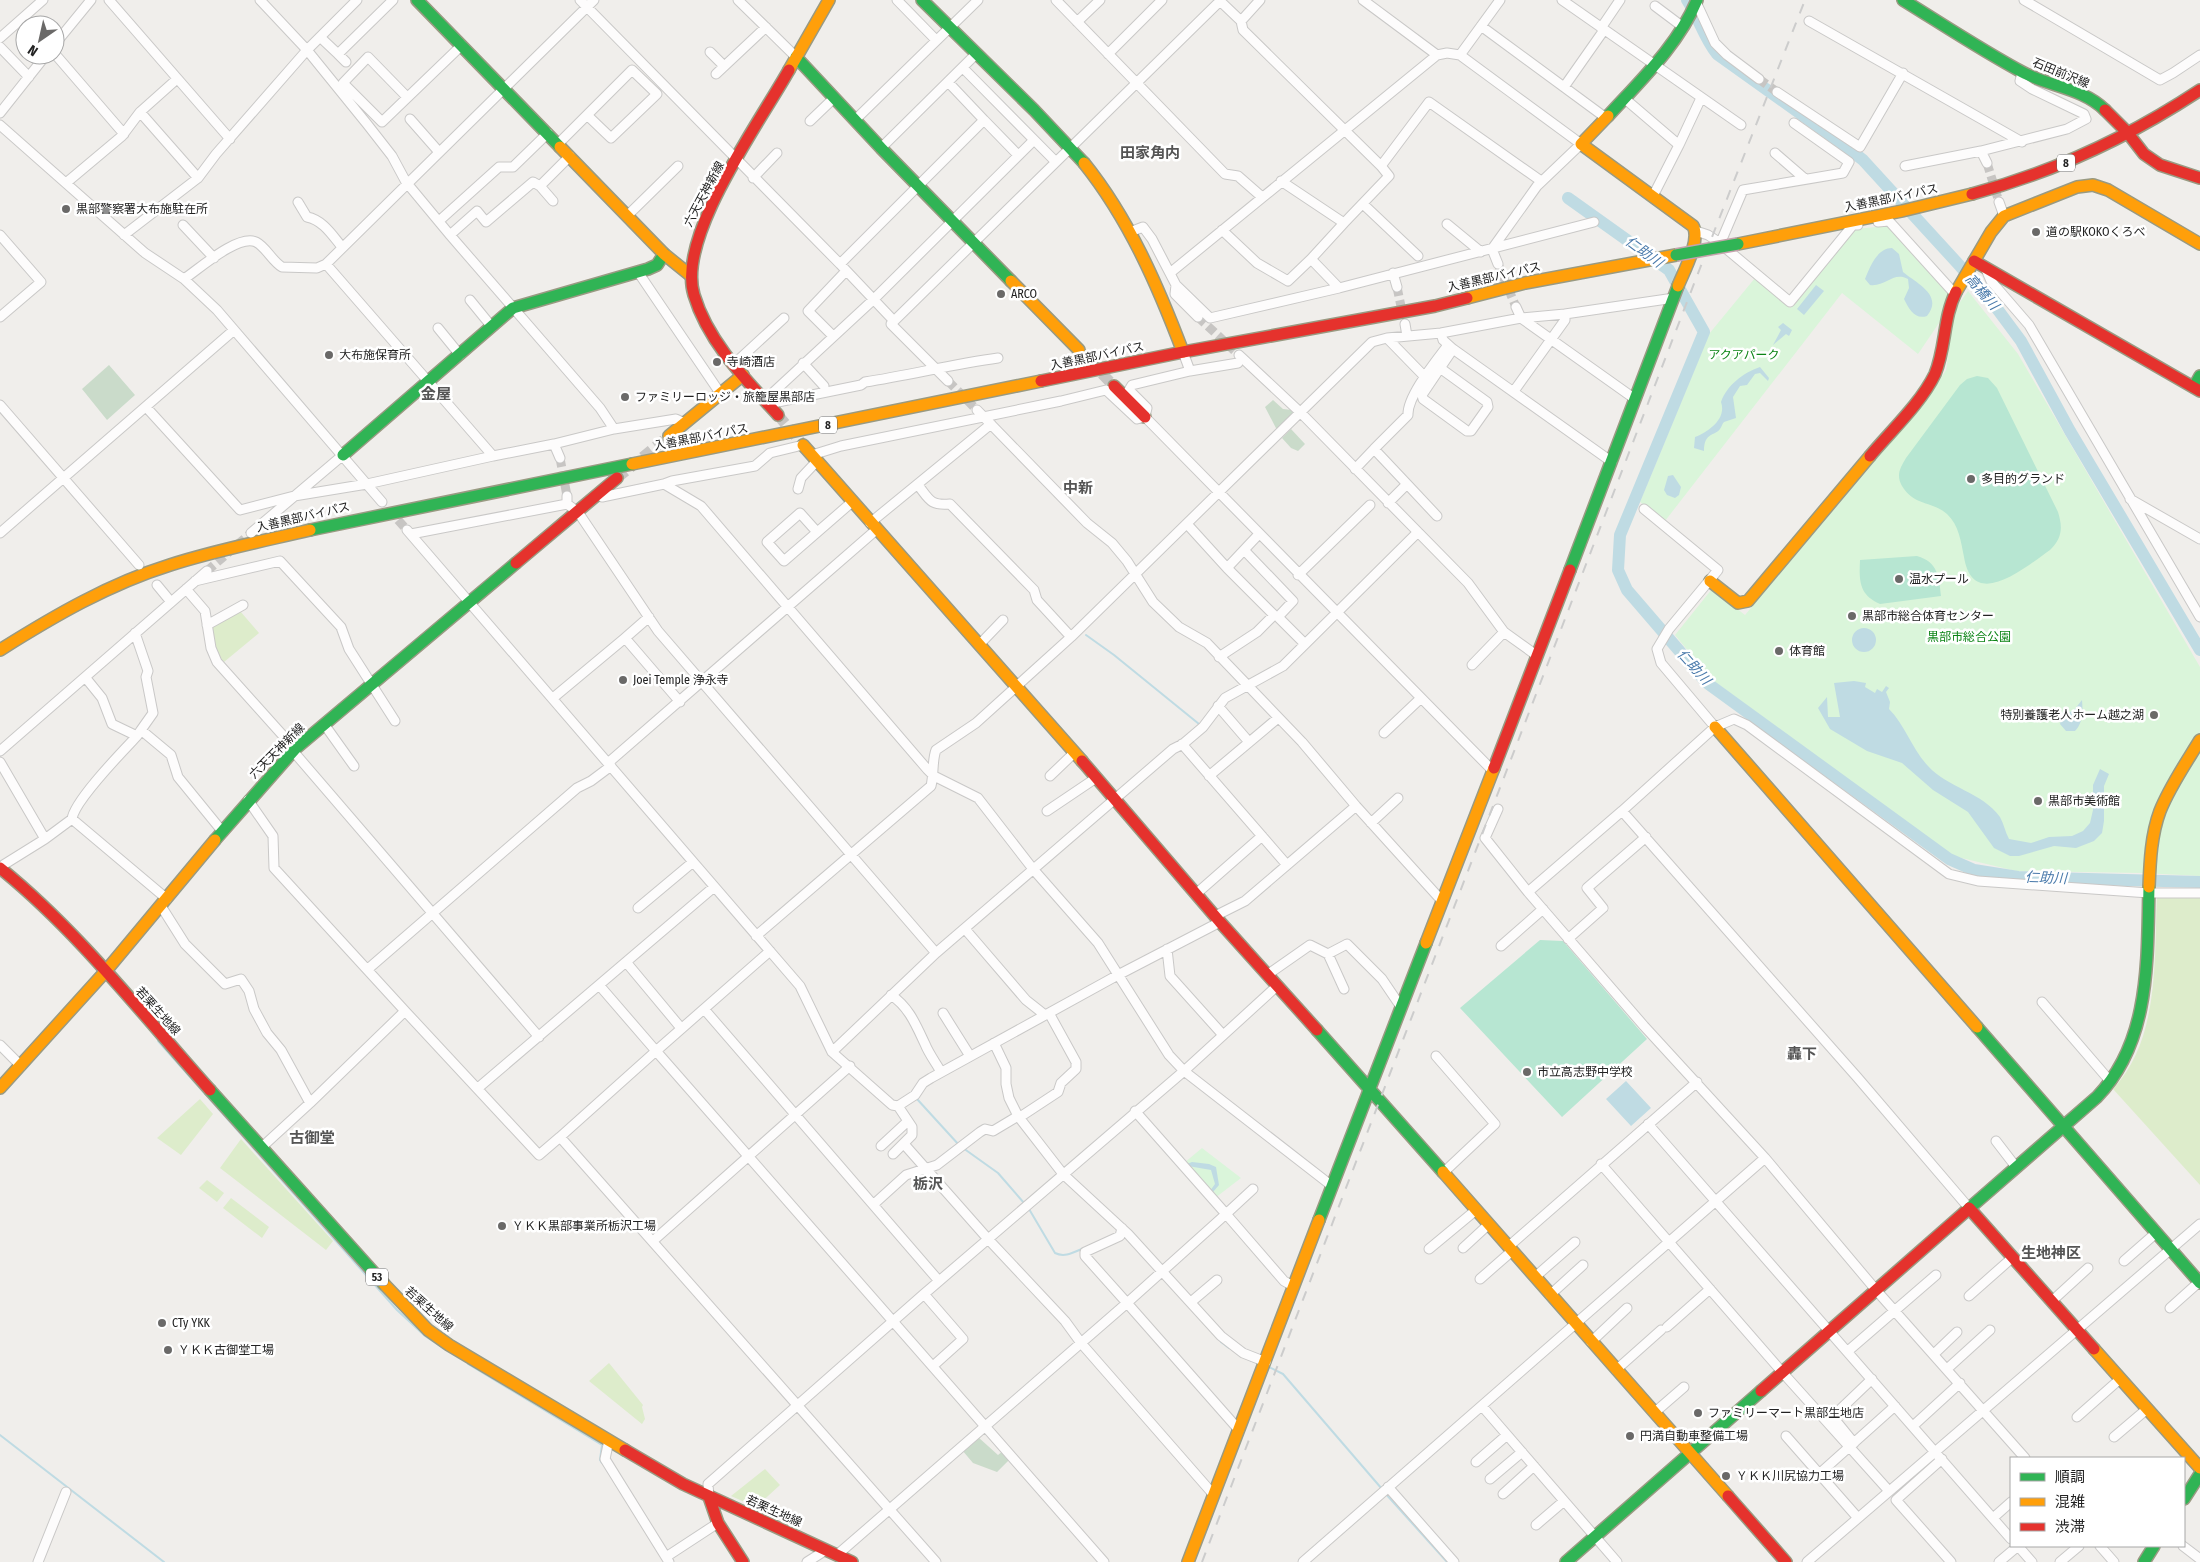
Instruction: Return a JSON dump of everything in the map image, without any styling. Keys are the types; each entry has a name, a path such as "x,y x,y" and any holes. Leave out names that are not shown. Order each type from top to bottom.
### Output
{"main road":[{"path":"417,0 664,254 690,275"},
{"name":"六天天神新線","path":"778,415 734,364 703,318 690,275 697,236 719,192 829,0"},
{"path":"922,0 1070,148 1096,180 1130,232 1164,301 1183,352"},
{"name":"石田前沢線","path":"1903,0 2022,72 2049,84 2077,92 2100,105 2127,132 2144,154 2160,165 2200,178"},
{"path":"1188,1562 1266,1362 1292,1286 1493,771 1696,240 1696,231 1693,226 1581,144 1624,98 1652,64 1685,22 1696,2"},
{"path":"796,56 881,148 953,219 1079,350"},
{"name":"入善黒部バイパス","path":"0,650 62,611 125,582 169,565 347,521 1183,352 1435,306 1525,283 1738,244 1919,206 2008,183 2068,162 2178,105 2200,90"},
{"path":"1710,581 1738,603 1748,601 1924,392 1935,373 1946,318 1956,291 1991,232 2004,216 2077,187 2093,185 2108,190 2200,244"},
{"path":"343,455 514,308 638,272 657,265 664,254"},
{"path":"1974,261 2197,389 2200,376"},
{"path":"669,436 743,375"},
{"path":"1114,386 1145,417"},
{"path":"803,445 873,527 1115,799 1217,919 1786,1562"},
{"name":"六天天神新線","path":"0,1088 105,972 248,800 294,750 617,478"},
{"path":"1715,727 2199,1283"},
{"path":"1566,1562 2094,1099 2110,1081 2131,1045 2146,983 2149,891 2157,821 2166,799 2200,740"},
{"name":"若栗生地線","path":"0,868 27,890 60,922 405,1308 428,1330 449,1345 683,1484 852,1562"},
{"path":"1969,1208 2200,1468"},
{"path":"2185,1497 2200,1474"},
{"path":"709,1497 718,1523 743,1562"},
{"path":"2144,1562 2153,1547"}],"street":[{"path":"0,38 43,0"},
{"path":"65,32 91,0"},
{"path":"109,0 230,139"},
{"path":"260,0 307,50 392,156 406,182 438,222 600,408 614,429"},
{"path":"124,235 198,178 307,50 358,0"},
{"path":"338,54 393,0"},
{"path":"580,0 894,321"},
{"path":"184,279 214,258 245,240 257,242 275,263 282,267 317,268 326,264 406,182 505,89 594,0"},
{"path":"738,0 796,56"},
{"path":"897,0 936,40"},
{"path":"855,120 978,0"},
{"path":"1056,0 1225,174 1238,176 1262,197"},
{"path":"1077,22 1100,0"},
{"path":"1108,54 1162,0"},
{"path":"1241,20 1260,0"},
{"path":"1363,0 1437,55"},
{"path":"1460,55 1500,0"},
{"path":"1562,0 1741,125"},
{"path":"1564,87 1620,0"},
{"path":"2024,0 2160,80 2200,55"},
{"path":"948,381 891,324 1219,1 1241,20 1243,30 1389,176 1288,281 1257,263 1222,230"},
{"path":"1696,2 1715,42 1727,55 1759,79"},
{"path":"1655,6 1685,22"},
{"path":"1809,21 2022,142"},
{"path":"1481,26 1606,118"},
{"path":"716,74 766,27"},
{"path":"320,37 346,62"},
{"path":"408,97 368,57 343,83 382,122 408,97 462,45"},
{"path":"0,47 28,77"},
{"path":"710,52 724,66"},
{"path":"1170,273 1437,55 1447,53 1460,55 1581,144 1541,181 1492,249"},
{"path":"881,148 976,54"},
{"path":"0,113 38,65"},
{"path":"64,65 124,134"},
{"path":"963,68 1056,162"},
{"path":"558,144 632,70 657,94 612,138 587,116"},
{"path":"1905,166 2022,142 2067,129 2086,118 2084,114 2032,89 2020,81 2022,72"},
{"path":"1720,244 1743,190 1843,172 1860,147 1902,73"},
{"path":"66,183 124,134 140,112 177,79"},
{"path":"948,82 1018,155"},
{"path":"1777,92 1860,147"},
{"path":"810,121 834,98"},
{"path":"1624,98 1679,145"},
{"path":"1653,196 1701,98"},
{"path":"1381,166 1429,102 1541,181"},
{"path":"140,112 198,178"},
{"path":"410,119 439,152"},
{"path":"833,336 808,310 843,268 919,185 984,120"},
{"path":"1794,123 1849,162"},
{"path":"0,126 145,253 184,279 217,310 382,502"},
{"path":"438,222 499,167 513,167 548,133"},
{"path":"767,402 803,363 873,300 1034,140"},
{"path":"1981,151 1987,163"},
{"path":"753,178 777,153"},
{"path":"1775,153 1805,179"},
{"path":"540,186 570,156"},
{"path":"627,216 678,166"},
{"path":"1281,181 1344,223"},
{"path":"450,235 477,211 486,222 533,182 540,186 553,201"},
{"path":"298,202 307,216 321,223 342,247"},
{"path":"1999,202 2004,216"},
{"path":"1363,204 1418,256"},
{"path":"1696,231 1708,235 1720,244 1790,302 1853,225 1889,221 1956,291"},
{"path":"1130,232 1143,226 1152,239 1176,285 1210,318 1339,288 1594,222"},
{"path":"1447,224 1481,252"},
{"path":"183,225 214,258"},
{"path":"0,235 41,282 0,317"},
{"path":"1492,249 1498,264"},
{"path":"1311,259 1339,288"},
{"path":"326,264 493,456"},
{"path":"1985,267 1991,281 2030,325 2200,617"},
{"path":"638,272 720,393"},
{"path":"1393,273 1397,288"},
{"path":"1176,285 1175,294 1198,317"},
{"path":"756,936 931,786 934,776 933,756 936,750 976,723 1017,688 1135,576 1372,342 1387,338 1442,333 1521,318 1565,314 1674,298"},
{"path":"470,300 492,327"},
{"path":"1516,307 1521,318 1635,399"},
{"path":"1514,391 1551,340 1564,320 1565,314"},
{"path":"734,364 784,318"},
{"path":"1405,324 1407,336"},
{"path":"438,328 460,355"},
{"path":"0,533 234,330"},
{"path":"1442,333 1442,340 1451,347 1612,462"},
{"path":"1387,338 1425,377"},
{"path":"1440,368 1487,402 1488,407 1472,431 1467,431 1423,399 1422,395 1451,347"},
{"path":"1355,469 1408,415 1408,408 1425,377 1451,347"},
{"path":"1183,352 1190,371"},
{"path":"767,402 861,385 865,382 937,370 959,363 998,358"},
{"path":"1145,417 1147,408 1130,390 1132,385 1239,359 1301,413 1468,583 1504,632 1536,655"},
{"path":"803,363 824,386"},
{"path":"798,489 801,478 814,458 841,446 980,413 1061,401 1106,390 1137,419 1145,417"},
{"path":"0,405 139,565"},
{"path":"146,407 240,510 294,496 368,484 554,444 614,429 676,419 684,423"},
{"path":"980,413 1087,523 1112,542 1127,561 1153,602 1179,627 1207,643 1278,718 1442,901"},
{"path":"1145,417 1493,771"},
{"path":"368,968 577,788 610,765 789,608 918,485 991,424"},
{"path":"554,444 560,458"},
{"path":"598,494 602,497 672,481 755,466 770,452 803,445"},
{"path":"1374,450 1438,516"},
{"path":"251,533 343,455"},
{"path":"664,484 701,506 934,776 978,798 991,817 1034,869 1098,943 1169,1055 1184,1071 1332,1186"},
{"path":"1388,502 1407,484"},
{"path":"918,485 932,502 938,505 950,504 1034,590 1037,600 1071,637"},
{"path":"2130,499 2200,539"},
{"path":"936,953 702,683 649,617 578,512 567,500 409,532 800,986 832,1052 892,1105 898,1106 915,1095 924,1083 941,1072 1167,950 1245,901 1356,806"},
{"path":"817,532 800,513 768,542 784,561 852,502"},
{"path":"1298,574 1370,505"},
{"path":"1644,509 1718,570 1669,629 1657,649 1661,663 1715,727"},
{"path":"1187,524 1227,568 1304,643"},
{"path":"832,1052 936,953 1173,748 1182,744 1203,727 1224,698 1246,685 1268,676 1283,666 1304,643 1418,532"},
{"path":"1227,568 1259,534"},
{"path":"1219,657 1258,632 1293,601 1244,550"},
{"path":"195,581 280,561 341,627 349,649 395,721"},
{"path":"0,751 207,571"},
{"path":"156,586 171,602"},
{"path":"186,589 205,611 211,648 217,662 539,1037"},
{"path":"207,625 243,605"},
{"path":"552,698 649,617"},
{"path":"979,645 1003,620"},
{"path":"1472,665 1504,632"},
{"path":"0,868 72,819 73,812 88,792 139,733 153,713 146,677 148,671 135,633"},
{"path":"625,638 680,702"},
{"path":"85,676 102,698 112,724 139,733 171,755 178,778 222,831"},
{"path":"1384,733 1421,698"},
{"path":"1218,706 1249,742"},
{"path":"1210,776 1278,718"},
{"path":"1528,892 1715,727 1734,719 1748,725 1949,874 1978,881 2200,893"},
{"path":"324,724 354,766"},
{"path":"1182,744 1287,865"},
{"path":"1050,776 1074,753"},
{"path":"0,762 45,839"},
{"path":"1047,811 1096,778"},
{"path":"1371,823 1398,798"},
{"path":"248,800 274,836 274,868 539,1155 770,951"},
{"path":"1498,809 1485,838 1528,892 1644,1026 1765,1158 1876,1290 2024,1457"},
{"path":"1622,811 1857,1076 1969,1208"},
{"path":"72,819 164,902 185,944 224,984 241,980 267,1033 281,1050 310,1103"},
{"path":"1196,894 1262,836"},
{"path":"1568,939 1602,908 1587,888 1646,837"},
{"path":"638,908 693,862"},
{"path":"478,1088 714,887"},
{"path":"1501,946 1543,909"},
{"path":"874,1204 906,1176 937,1165 985,1129 993,1131 1058,1092 1061,1083 1076,1069 1076,1062 1047,1014 1026,1000 965,929"},
{"path":"1328,954 1347,944 1382,979 1401,1007"},
{"path":"1267,975 1310,945 1328,954 1344,990"},
{"path":"1167,950 1170,976 1223,1035"},
{"path":"626,962 681,1028"},
{"path":"599,985 1104,1562"},
{"path":"709,1497 708,1484 924,1294 1135,1111 1184,1071 1277,986"},
{"path":"891,995 900,1001 916,1024 925,1045 941,1072"},
{"path":"2042,1002 2110,1081"},
{"path":"704,1009 939,1281"},
{"path":"262,1147 405,1010"},
{"path":"943,1012 970,1056"},
{"path":"994,1043 1006,1068 1006,1084 1009,1098 1019,1117 1063,1174 1122,1228 1221,1336 1243,1353 1266,1362"},
{"path":"0,1045 21,1066"},
{"path":"1436,1056 1495,1124 1443,1173"},
{"path":"653,1241 850,1066"},
{"path":"1480,1279 1601,1164 1696,1082"},
{"path":"893,1154 912,1134 912,1127 898,1106"},
{"path":"1135,1111 1284,1281 1292,1286"},
{"path":"881,1146 908,1121"},
{"path":"1648,1124 1717,1200 2010,1537"},
{"path":"560,1136 799,1404 936,1562"},
{"path":"1996,1141 2016,1167"},
{"path":"904,1144 988,1239 1065,1321 1081,1343 1213,1494"},
{"path":"1302,1562 1576,1325 1765,1158"},
{"path":"1601,1164 1783,1373 1852,1445 1889,1492"},
{"path":"837,1555 1081,1343 1253,1189"},
{"path":"1428,1249 1476,1210"},
{"path":"1463,1248 1488,1224"},
{"path":"1951,1562 1896,1500 1983,1410 2200,1224"},
{"path":"1122,1228 1120,1236 1085,1252 1085,1256 1239,1430"},
{"path":"2124,1261 2156,1233"},
{"path":"1535,1277 1575,1242"},
{"path":"1969,1296 2013,1257"},
{"path":"1550,1295 1583,1265"},
{"path":"2052,1301 2088,1268"},
{"path":"1848,1351 1936,1275"},
{"path":"1191,1302 1218,1280"},
{"path":"2170,1308 2199,1283"},
{"path":"1616,1370 1710,1289"},
{"path":"924,1294 963,1339 933,1366"},
{"path":"1591,1342 1628,1308"},
{"path":"1947,1369 1990,1330"},
{"path":"1934,1354 1957,1332"},
{"path":"1829,1419 1872,1379"},
{"path":"2077,1417 2120,1379"},
{"path":"1913,1426 1960,1383"},
{"path":"1654,1413 1684,1387"},
{"path":"1482,1406 1594,1536 1612,1560"},
{"path":"1819,1474 1895,1406"},
{"path":"2114,1437 2147,1408"},
{"path":"1476,1462 1507,1435"},
{"path":"1786,1436 1858,1518"},
{"path":"609,1440 605,1459 668,1560 718,1523"},
{"path":"1490,1479 1522,1452"},
{"path":"1807,1562 1889,1492 1938,1456"},
{"path":"1503,1494 1534,1466"},
{"path":"1388,1487 1454,1562"},
{"path":"38,1562 66,1492"},
{"path":"1536,1525 1564,1501"},
{"path":"1994,1518 2010,1503"},
{"path":"1999,1562 2017,1547"},
{"path":"2019,1547 2032,1562"},
{"path":"2060,1562 2078,1547"},
{"path":"2101,1547 2114,1562"},
{"path":"2184,1547 2200,1560"},
{"path":"807,1562 826,1550"}],"green space":[{"name":"アクアパーク","path":"1887,226 1950,294 1939,323 1918,354 1842,293 1665,521 1640,502 1709,334 1755,278 1790,308 1855,229"},
{"name":"黒部市総合公園","path":"1968,291 2018,354 2200,667 2200,876 2016,871 1953,856 1711,679 1675,635 1712,589 1745,615 1929,397 1946,370 1955,309"},
{"path":"109,365 135,395 107,420 82,389"},
{"name":"多目的グランド","path":"1977,376 1988,378 1997,388 2058,512 2061,523 2059,537 2050,550 2015,574 1989,584 1978,582 1969,573 1959,534 1951,518 1941,510 1912,497 1902,486 1899,475 1906,458 1960,385 1967,379"},
{"path":"1273,400 1283,409 1292,410 1294,415 1278,432 1265,407"},
{"path":"1291,429 1305,444 1298,451 1291,448 1282,438"},
{"name":"温水プール","path":"1917,556 1929,562 1936,571 1941,596 1880,604 1864,592 1860,581 1860,560"},
{"path":"240,611 259,633 224,662 217,654 212,625"},
{"path":"2157,896 2200,896 2200,1185 2113,1089 2128,1069 2139,1047 2147,1023 2154,972"},
{"path":"1540,940 1563,941 1647,1039 1562,1117 1460,1008"},
{"path":"200,1099 213,1114 181,1155 157,1138"},
{"path":"241,1139 333,1241 326,1250 220,1168"},
{"path":"1202,1148 1241,1178 1215,1198 1184,1163"},
{"path":"207,1180 224,1193 217,1202 199,1188"},
{"path":"231,1198 269,1227 262,1238 223,1208"},
{"path":"609,1363 643,1405 645,1419 642,1424 589,1381"},
{"path":"978,1437 998,1455 1003,1451 1010,1459 997,1472 973,1463 962,1450"},
{"path":"765,1469 780,1485 756,1507 731,1496"}],"water":[{"path":"1892,248 1899,254 1903,272 1921,285 1930,296 1932,302 1931,309 1927,316 1916,315 1906,303 1904,299 1909,288 1908,279 1898,277 1881,284 1870,285 1865,279 1878,255 1882,251"},
{"path":"1816,285 1824,291 1804,315 1797,309"},
{"path":"1783,323 1792,330 1789,336 1786,334 1773,345 1781,330 1778,327"},
{"path":"1760,367 1769,378 1768,381 1760,373 1755,374 1747,385 1740,386 1733,397 1736,418 1724,422 1718,431 1708,438 1704,445 1704,451 1694,448 1695,437 1711,428 1719,419 1722,408 1721,402 1731,385 1742,376"},
{"path":"1673,475 1681,487 1679,495 1675,498 1667,495 1664,490 1668,476"},
{"path":"1864,628 1869,629 1875,635 1875,645 1869,651 1864,652 1859,651 1853,645 1852,640 1853,635 1859,629"},
{"path":"1854,681 1866,683 1865,687 1875,693 1877,689 1882,692 1886,686 1889,688 1886,692 1890,702 1889,709 1900,722 1922,759 1945,780 1975,796 1993,809 2000,817 2009,839 2031,843 2049,837 2072,836 2083,831 2090,823 2093,810 2093,785 2100,769 2109,774 2104,786 2102,833 2094,841 2076,848 2054,846 2019,856 2010,856 1994,848 1968,812 1933,790 1902,763 1867,751 1830,729 1818,708 1827,697 1828,717 1840,717 1834,683"},
{"path":"2082,700 2080,724 2075,731 2066,731 2060,724 2062,716 2074,710"},
{"path":"1626,1081 1651,1108 1631,1126 1606,1099"},
{"path":"1192,1162 1209,1164 1216,1167 1219,1185 1213,1192 1210,1191 1215,1184 1211,1170 1188,1166 1187,1164"}],"waterway":[{"name":"高橋川","path":"1687,0 1717,54 1863,160 1995,306 2021,341 2070,431 2200,650"},
{"name":"仁助川","path":"1568,198 1669,270 1704,332 1620,535 1618,570 1627,590 1707,683 1949,859 1974,870 2018,877 2200,882"},
{"path":"1086,635 1114,655 1199,724"},
{"path":"158,1041 397,1310 425,1336 443,1348"},
{"path":"917,1099 959,1145"},
{"path":"963,1148 998,1173 1024,1203"},
{"path":"1029,1209 1055,1253 1066,1255 1084,1248"},
{"path":"1221,1342 1229,1348"},
{"path":"1250,1360 1260,1364"},
{"path":"468,1364 602,1445 600,1460 602,1463"},
{"path":"1269,1367 1283,1374 1382,1489"},
{"path":"0,1435 164,1562"},
{"path":"1385,1493 1447,1562"}],"tunnel":[{"path":"1759,79 1777,92"},
{"path":"1987,163 1999,202"},
{"path":"1498,264 1516,307"},
{"path":"1397,287 1403,316"},
{"path":"1198,317 1239,355"},
{"path":"1079,350 1114,386"},
{"path":"948,381 977,410"},
{"path":"778,415 803,445"},
{"path":"617,478 669,436"},
{"path":"560,458 567,496"},
{"path":"389,510 407,530"},
{"path":"207,571 251,533"}],"railway":[{"path":"1202,1562 1805,0"}],"traffic: fast":[{"path":"417,0 560,147"},
{"path":"922,0 1034,110 1084,163"},
{"path":"1608,116 1669,47 1680,32 1697,0"},
{"path":"1903,0 2022,72 2076,92 2105,110"},
{"path":"796,57 881,148 1011,281"},
{"path":"1676,255 1738,244"},
{"path":"343,455 513,308 648,269 657,265 664,254"},
{"path":"1570,570 1678,286"},
{"path":"2194,387 2200,376"},
{"path":"310,530 632,464"},
{"path":"215,840 295,749 516,563"},
{"path":"1965,1212 2097,1097 2115,1075 2128,1051 2137,1025 2142,998 2148,943 2149,887"},
{"path":"1319,1220 1426,943"},
{"path":"1977,1027 2200,1283"},
{"path":"1317,1030 1443,1172"},
{"path":"210,1090 384,1284"},
{"path":"1566,1562 1761,1391"},
{"path":"2185,1497 2200,1474"},
{"path":"2144,1562 2153,1547"}],"traffic: slow":[{"path":"789,70 829,0"},
{"path":"1608,116 1581,144 1693,226 1695,239 1678,286"},
{"path":"560,147 664,254 690,275"},
{"path":"1084,163 1100,184 1129,230 1153,278 1183,352"},
{"path":"1956,292 1991,232 2004,216 2077,187 2093,185 2108,190 2200,244"},
{"path":"1738,244 1902,211 1972,194"},
{"path":"1467,298 1525,283 1676,255"},
{"path":"1011,281 1079,350"},
{"path":"669,436 743,375"},
{"path":"632,464 1041,381"},
{"path":"803,445 1082,761"},
{"path":"1710,581 1738,603 1748,601 1870,456"},
{"path":"0,650 82,602 147,573 205,555 310,530"},
{"path":"1715,727 1977,1027"},
{"path":"2149,887 2153,839 2160,811 2173,784 2200,740"},
{"path":"1426,943 1494,768"},
{"path":"0,1088 105,972 215,840"},
{"path":"1443,1172 1728,1496"},
{"path":"1188,1562 1319,1220"},
{"path":"384,1284 428,1330 449,1345 625,1450"},
{"path":"2094,1349 2200,1468"}],"traffic: jam":[{"path":"778,415 729,360 709,329 694,295 692,271 697,243 724,180 789,70"},
{"path":"1972,194 2032,175 2090,151 2146,123 2200,90"},
{"path":"2105,110 2127,132 2144,154 2160,165 2200,178"},
{"path":"1974,261 2200,391"},
{"path":"1870,456 1922,396 1935,374 1939,364 1949,312 1956,292"},
{"path":"1041,381 1183,352 1435,306 1467,298"},
{"path":"1114,386 1145,417"},
{"path":"516,563 617,478"},
{"path":"1494,768 1570,570"},
{"path":"1082,761 1220,922 1317,1030"},
{"path":"0,868 29,893 83,946 210,1090"},
{"path":"1969,1208 2094,1349"},
{"path":"1761,1391 1965,1212"},
{"path":"625,1450 683,1484 852,1562"},
{"path":"1728,1496 1786,1562"},
{"path":"709,1497 718,1523 743,1562"}],"place":[{"name":"黒部警察署大布施駐在所","path":"66,209"},
{"name":"道の駅KOKOくろべ","path":"2036,232"},
{"name":"ARCO","path":"1001,294"},
{"name":"大布施保育所","path":"329,355"},
{"name":"寺崎酒店","path":"717,362"},
{"name":"ファミリーロッジ・旅籠屋黒部店","path":"625,397"},
{"name":"多目的グランド","path":"1971,479"},
{"name":"温水プール","path":"1899,579"},
{"name":"黒部市総合体育センター","path":"1852,616"},
{"name":"体育館","path":"1779,651"},
{"name":"Joei Temple 浄永寺","path":"623,680"},
{"name":"特別養護老人ホーム越之湖","path":"2154,715"},
{"name":"黒部市美術館","path":"2038,801"},
{"name":"市立高志野中学校","path":"1527,1072"},
{"name":"ＹＫＫ黒部事業所栃沢工場","path":"502,1226"},
{"name":"CTy YKK","path":"162,1323"},
{"name":"ＹＫＫ古御堂工場","path":"168,1350"},
{"name":"ファミリーマート黒部生地店","path":"1698,1413"},
{"name":"円満自動車整備工場","path":"1630,1436"},
{"name":"ＹＫＫ川尻協力工場","path":"1726,1476"}],"district":[{"name":"田家角内","path":"1150,153"},
{"name":"金屋","path":"436,394"},
{"name":"中新","path":"1078,488"},
{"name":"轟下","path":"1802,1054"},
{"name":"古御堂","path":"312,1138"},
{"name":"栃沢","path":"928,1184"},
{"name":"生地神区","path":"2051,1253"}]}
